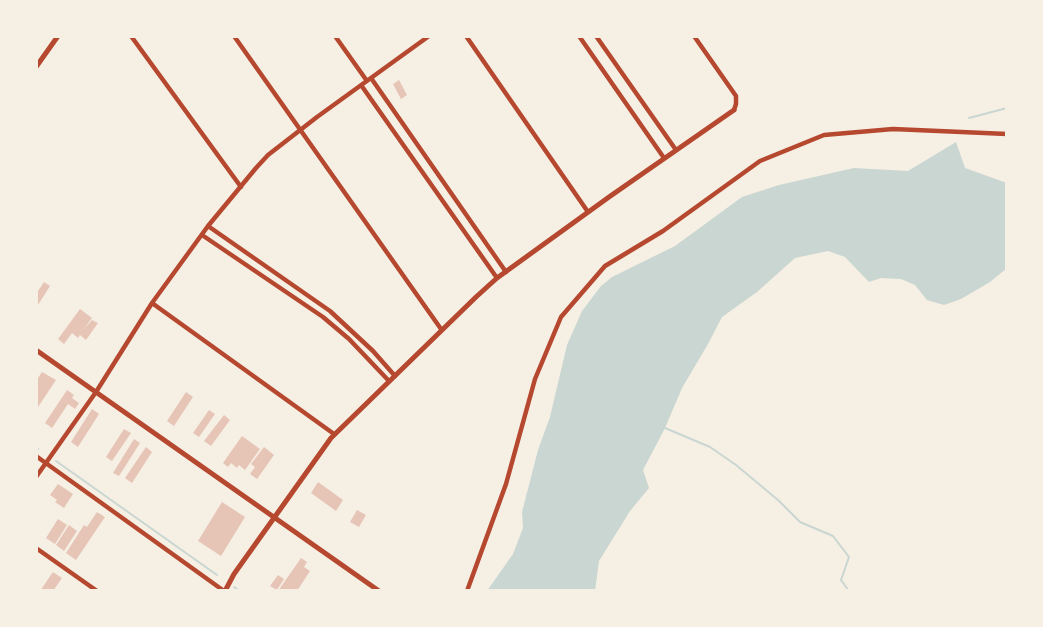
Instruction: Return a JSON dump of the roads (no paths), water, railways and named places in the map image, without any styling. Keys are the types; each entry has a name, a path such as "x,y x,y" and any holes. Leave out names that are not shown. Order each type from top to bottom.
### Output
{"street":[{"path":"36,67 58,36"},
{"path":"131,36 241,187"},
{"path":"234,36 441,329"},
{"path":"335,36 506,272"},
{"path":"36,477 96,392 152,303 208,226 268,155 429,36"},
{"path":"466,36 588,212"},
{"path":"579,36 664,158"},
{"path":"596,36 676,150"},
{"path":"36,456 224,591 334,434 441,329 497,278 734,110 736,96 694,36"},
{"path":"361,85 497,278"},
{"path":"467,591 506,484 536,379 561,317 605,266 663,231 760,161 824,135 893,129 1007,134"},
{"path":"208,226 330,311 373,351 395,376"},
{"path":"202,235 323,317 355,345 389,381"},
{"path":"152,303 334,434"},
{"path":"36,350 379,591"},
{"path":"36,548 97,591"}],"waterway":[{"path":"969,118 1007,108"},
{"path":"665,428 710,447 736,465 800,522 833,536 849,557 841,580 849,591"},
{"path":"56,461 217,575"},
{"path":"234,587 240,591"}]}
